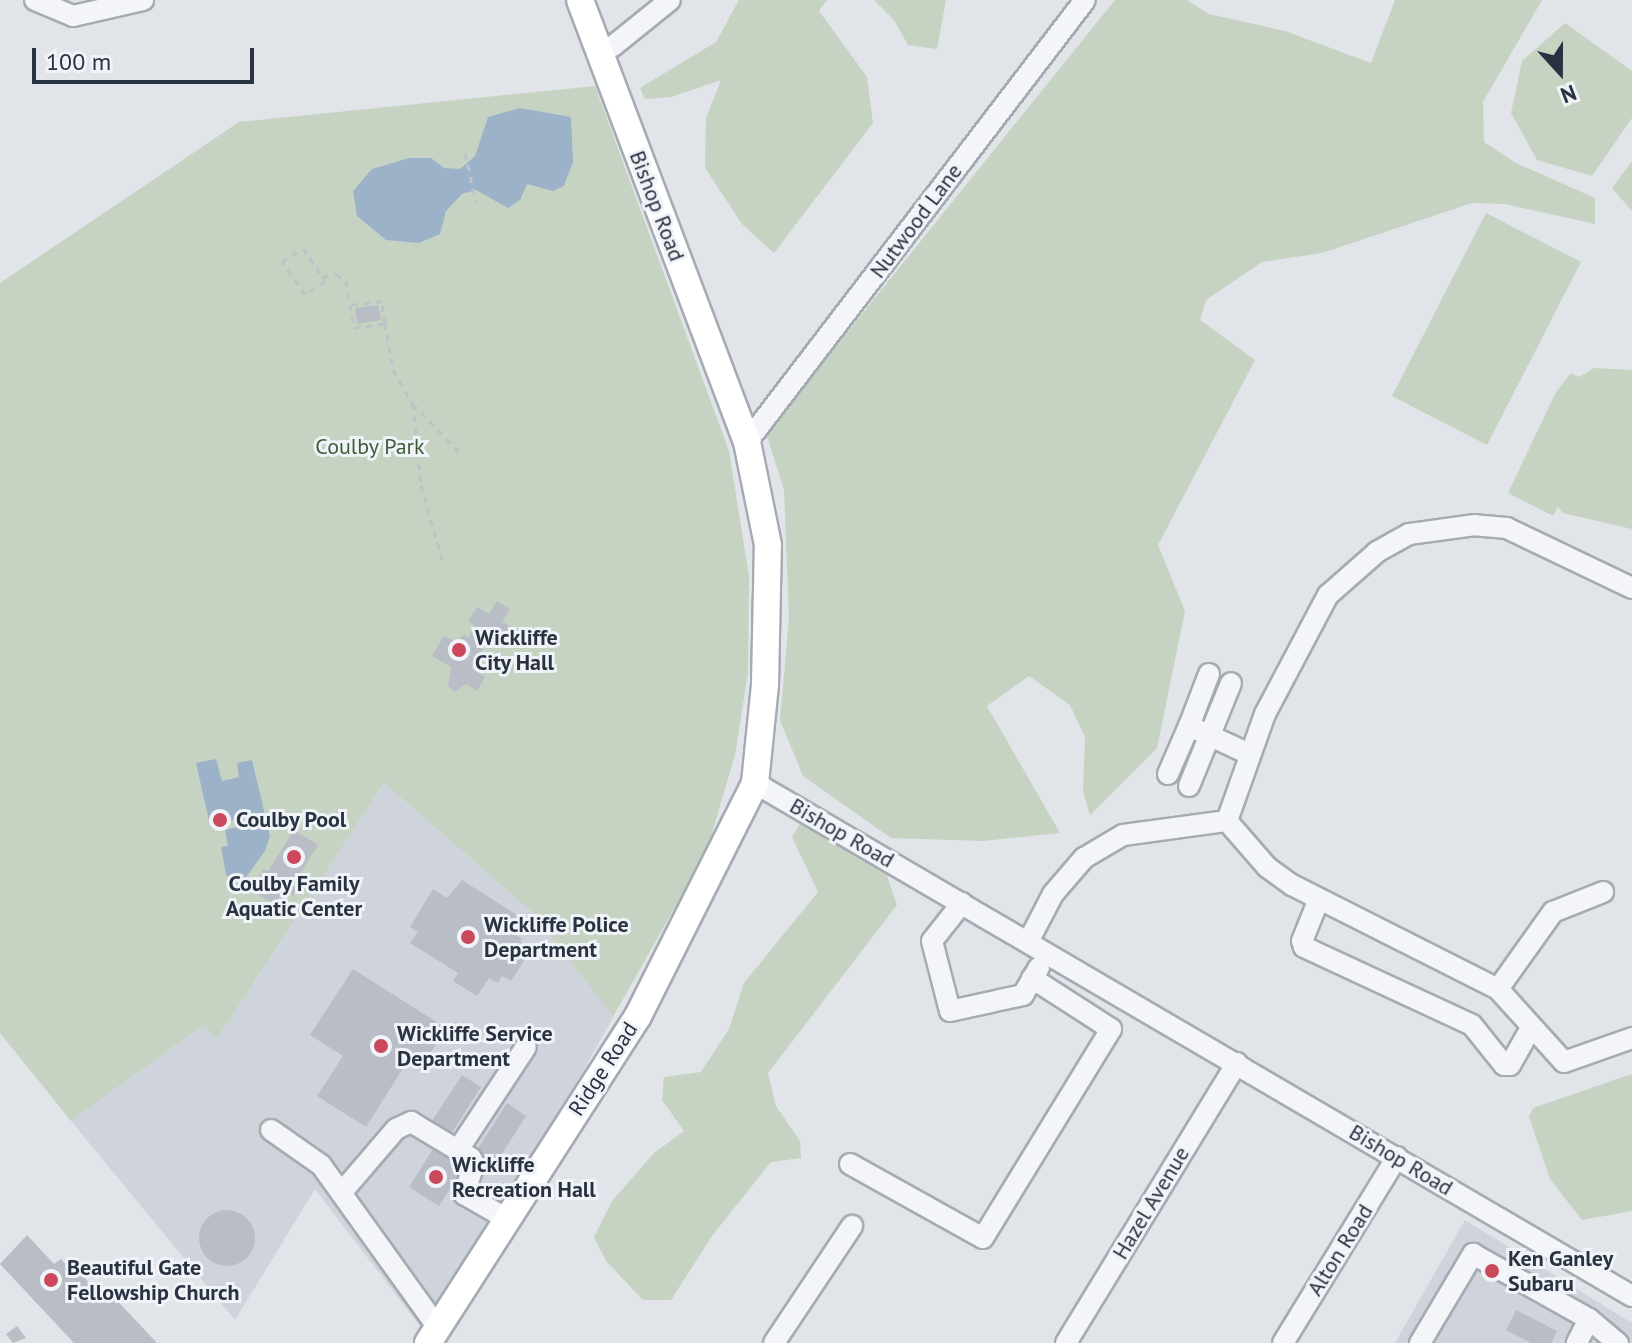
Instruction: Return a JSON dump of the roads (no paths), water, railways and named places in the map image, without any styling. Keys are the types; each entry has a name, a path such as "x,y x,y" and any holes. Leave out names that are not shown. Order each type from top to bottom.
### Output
{"main road":[{"name":"Bishop Road","path":"580,0 747,442 768,545 765,684 755,783"},
{"name":"Ridge Road","path":"433,1336 638,1016 755,783"}],"street":[{"path":"35,0 73,16 143,0"},
{"path":"599,51 613,46 670,0"},
{"name":"Nutwood Lane","path":"747,442 1085,0"},
{"path":"1227,821 1249,754 1328,595 1377,552 1409,534 1475,525 1507,528 1632,588"},
{"path":"1168,774 1209,674"},
{"path":"1189,786 1231,683"},
{"path":"1189,726 1249,754"},
{"name":"Bishop Road","path":"755,783 1632,1296"},
{"path":"1227,821 1267,867 1319,899 1498,989 1564,1062 1632,1038"},
{"path":"1028,942 1053,894 1084,858 1123,835 1227,821"},
{"path":"1498,989 1553,912 1603,892"},
{"path":"1319,899 1302,941 1304,947 1472,1025 1504,1065 1510,1065 1531,1028"},
{"path":"962,903 932,941 950,1011 1023,995 1047,953"},
{"path":"1032,978 1111,1029"},
{"path":"850,1164 983,1238 1129,1000"},
{"path":"458,1150 526,1047"},
{"name":"Hazel Avenue","path":"1066,1343 1237,1063"},
{"path":"342,1192 407,1123 458,1150 474,1164 464,1194 507,1219"},
{"path":"271,1130 321,1165 342,1192 433,1336"},
{"name":"Alton Road","path":"1283,1343 1397,1157"},
{"path":"774,1343 852,1226"},
{"path":"1420,1343 1473,1254 1589,1319 1618,1343"},
{"path":"1577,1343 1589,1319"}],"water":[{"path":"520,108 571,117 573,162 564,186 553,191 527,184 520,200 508,208 476,190 462,194 446,211 440,234 419,243 386,240 357,216 353,191 372,169 409,158 431,158 444,168 460,169 475,156 488,117"},
{"name":"Coulby Pool","path":"216,759 222,781 239,777 237,763 252,760 270,836 265,851 242,883 226,875 221,847 228,846 225,830 249,824 248,817 210,825 196,763"}],"place":[{"name":"Wickliffe City Hall","path":"459,650"},
{"name":"Coulby Pool","path":"220,820"},
{"name":"Coulby Family Aquatic Center","path":"294,857"},
{"name":"Wickliffe Police Department","path":"468,937"},
{"name":"Wickliffe Service Department","path":"381,1046"},
{"name":"Wickliffe Recreation Hall","path":"436,1177"},
{"name":"Ken Ganley Subaru","path":"1492,1271"},
{"name":"Beautiful Gate Fellowship Church","path":"51,1280"}],"park label":[{"name":"Coulby Park","path":"370,447"}]}
